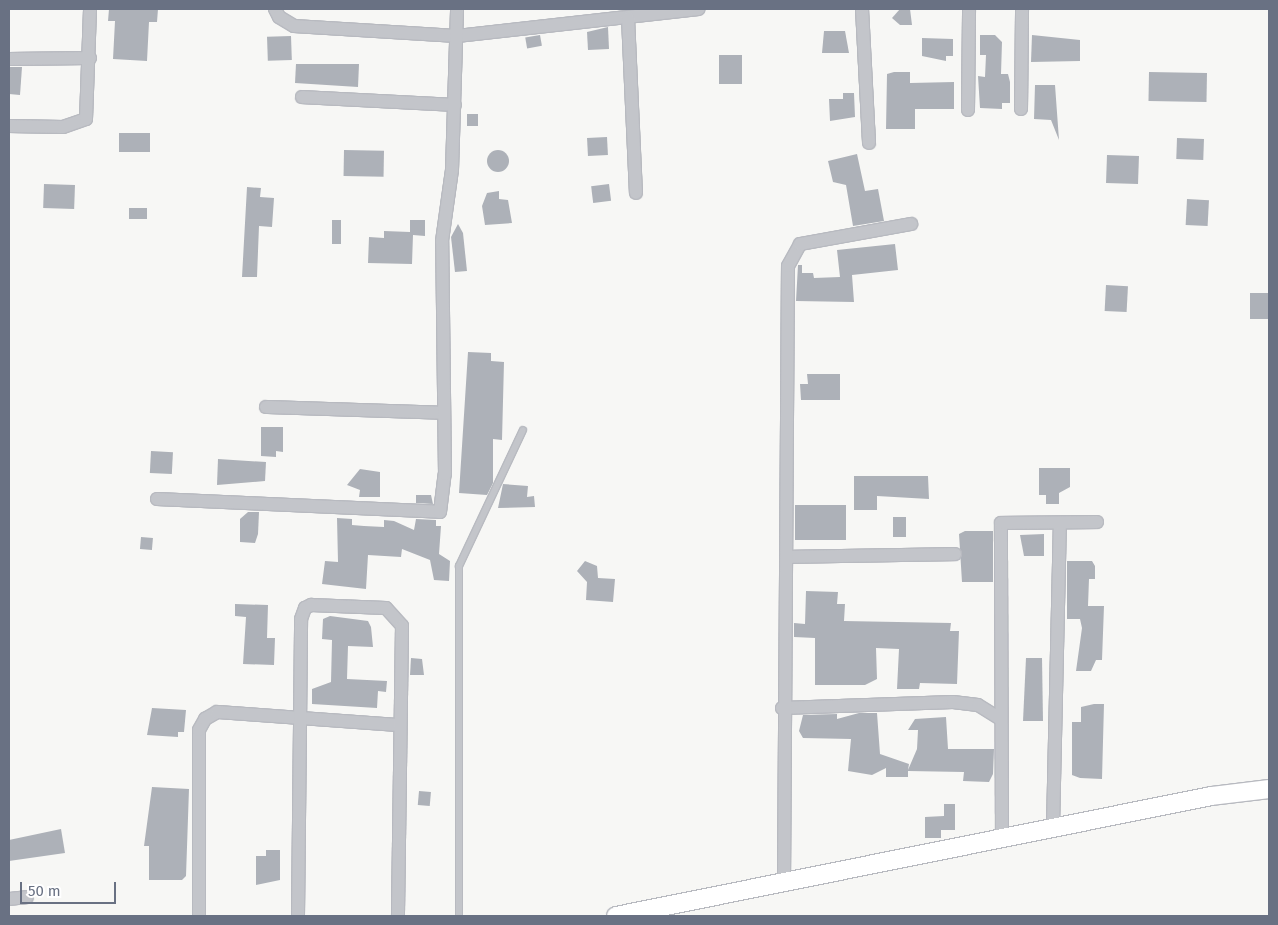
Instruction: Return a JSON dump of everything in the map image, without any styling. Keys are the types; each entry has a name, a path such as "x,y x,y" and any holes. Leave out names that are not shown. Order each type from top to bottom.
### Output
{"street":[{"path":"9,126 63,127 86,119 90,58 90,9"},
{"path":"275,9 279,17 294,26 457,36 698,9"},
{"path":"156,499 440,512 444,505 442,241 452,170 457,9"},
{"path":"862,9 869,143"},
{"path":"968,110 969,9"},
{"path":"1021,109 1022,9"},
{"path":"628,18 636,193"},
{"path":"9,59 90,58"},
{"path":"302,97 455,105"},
{"path":"784,884 782,708 787,557 785,292 794,250 800,244 911,224"},
{"path":"266,407 444,413"},
{"path":"1002,837 1000,719 1001,523 1060,524 1097,522"},
{"path":"1053,828 1060,524"},
{"path":"787,557 955,554"},
{"path":"298,916 299,718 305,608 386,608 402,626 398,916"},
{"path":"782,708 953,702 978,705 1000,719"},
{"path":"199,916 198,730 205,719 216,712 400,724"},
{"path":"616,916 784,884 1002,837 1212,796 1269,789"},
{"path":"9,899 26,897"}],"lane":[{"path":"459,916 459,566 523,430"}],"building":[{"path":"109,9 158,9 157,22 149,22 147,61 113,59 115,21 108,21"},
{"path":"900,9 910,9 912,25 900,25 892,18"},
{"path":"608,27 609,49 588,50 587,32"},
{"path":"824,31 845,31 849,53 822,53"},
{"path":"540,35 542,46 527,48 525,38"},
{"path":"980,35 995,35 1002,42 1001,74 1008,74 1010,103 1002,103 1002,109 980,108 978,76 985,77 986,55 980,55"},
{"path":"1032,35 1080,40 1080,61 1031,62"},
{"path":"291,36 292,60 268,61 267,37"},
{"path":"922,38 953,39 953,56 946,56 946,61 922,56"},
{"path":"719,55 742,55 742,84 719,84"},
{"path":"296,64 359,64 358,87 295,83"},
{"path":"9,67 22,67 20,95 9,94"},
{"path":"910,72 910,83 954,82 954,109 915,109 915,129 886,129 887,74"},
{"path":"1149,72 1207,73 1206,102 1148,101"},
{"path":"1035,85 1055,85 1059,140 1051,120 1034,119"},
{"path":"843,93 854,93 855,117 830,121 829,99 843,99"},
{"path":"467,114 478,114 478,126 467,126"},
{"path":"119,133 150,133 150,152 119,152"},
{"path":"607,137 608,155 588,156 587,138"},
{"path":"1177,138 1204,139 1203,160 1176,159"},
{"path":"344,150 384,151 384,177 344,176"},
{"path":"498,150 506,153 509,161 506,169 498,172 490,169 487,161 490,153"},
{"path":"857,154 865,191 878,189 884,221 853,226 846,185 833,182 828,161"},
{"path":"1107,155 1139,156 1138,184 1106,183"},
{"path":"44,184 75,185 74,209 43,208"},
{"path":"609,184 611,201 593,203 591,186"},
{"path":"247,187 261,188 260,197 274,198 272,227 259,226 257,277 242,277"},
{"path":"499,191 499,199 508,200 512,223 485,225 482,206 487,193"},
{"path":"1187,199 1209,200 1208,226 1186,225"},
{"path":"129,208 147,208 147,219 129,219"},
{"path":"332,220 341,220 341,244 332,244"},
{"path":"410,220 425,220 425,236 413,235 412,264 368,263 369,237 384,238 384,231 410,232"},
{"path":"458,224 463,233 467,271 455,272 451,237"},
{"path":"895,244 898,270 852,275 854,302 796,301 798,265 802,265 802,273 813,273 814,278 840,277 837,250"},
{"path":"1106,285 1128,286 1127,312 1105,311"},
{"path":"1250,293 1269,293 1269,319 1250,319"},
{"path":"468,352 491,353 491,361 504,362 502,440 493,439 493,483 487,495 459,493"},
{"path":"807,374 840,374 840,400 801,400 800,384 808,384"},
{"path":"261,427 283,427 283,452 276,451 276,457 261,456"},
{"path":"151,451 173,452 172,474 150,473"},
{"path":"218,459 266,462 265,481 217,485"},
{"path":"1039,468 1070,468 1070,487 1059,493 1059,504 1046,504 1046,495 1039,495"},
{"path":"360,469 380,472 380,497 359,497 360,490 347,485"},
{"path":"854,476 928,476 929,499 877,496 877,510 854,510"},
{"path":"503,484 528,486 527,497 534,496 535,507 498,508"},
{"path":"416,495 431,495 433,504 416,503"},
{"path":"795,505 846,505 846,540 795,540"},
{"path":"248,512 259,512 258,534 255,543 240,542 240,519"},
{"path":"893,517 906,517 906,537 893,537"},
{"path":"337,518 352,519 352,525 364,526 384,527 384,520 394,521 414,530 416,519 436,520 436,526 441,526 439,554 450,561 449,581 434,580 430,560 402,549 401,557 368,555 366,589 322,584 325,561 338,562"},
{"path":"965,531 993,531 993,582 962,582 959,534"},
{"path":"1044,534 1044,556 1024,556 1020,535"},
{"path":"141,537 153,538 152,550 140,549"},
{"path":"585,561 597,566 598,578 615,579 613,602 586,600 587,582 577,571"},
{"path":"1067,561 1092,561 1095,566 1095,579 1089,579 1088,606 1104,606 1102,660 1096,660 1091,671 1076,671 1082,628 1080,619 1067,619"},
{"path":"806,591 838,592 837,604 845,604 844,621 951,623 950,631 959,631 957,684 920,683 919,689 897,689 899,649 876,648 877,679 865,685 815,685 815,638 794,637 794,623 805,624"},
{"path":"235,604 268,605 267,638 275,638 274,665 243,664 246,617 235,616"},
{"path":"330,616 368,621 371,627 373,647 348,646 347,679 387,681 386,692 378,691 377,708 312,704 312,689 331,682 332,640 322,639 323,619"},
{"path":"411,658 422,659 424,675 410,675"},
{"path":"1026,658 1042,658 1043,721 1023,721"},
{"path":"1104,704 1102,779 1080,778 1072,775 1072,722 1081,722 1081,707"},
{"path":"152,708 186,710 184,732 178,732 178,737 147,735"},
{"path":"859,713 877,713 880,754 909,764 908,770 917,749 918,730 908,730 915,719 946,717 948,749 994,749 993,774 989,782 963,781 964,772 908,771 908,777 886,777 886,768 872,775 848,771 851,739 803,738 799,731 803,715 837,714 837,719"},
{"path":"152,787 189,789 186,876 182,880 149,880 149,846 144,846"},
{"path":"419,791 431,792 430,806 418,805"},
{"path":"944,804 955,804 955,830 941,830 941,838 925,838 925,817 944,816"},
{"path":"61,829 65,853 9,861 9,840"},
{"path":"266,850 280,850 280,880 256,885 256,856 266,856"}]}
